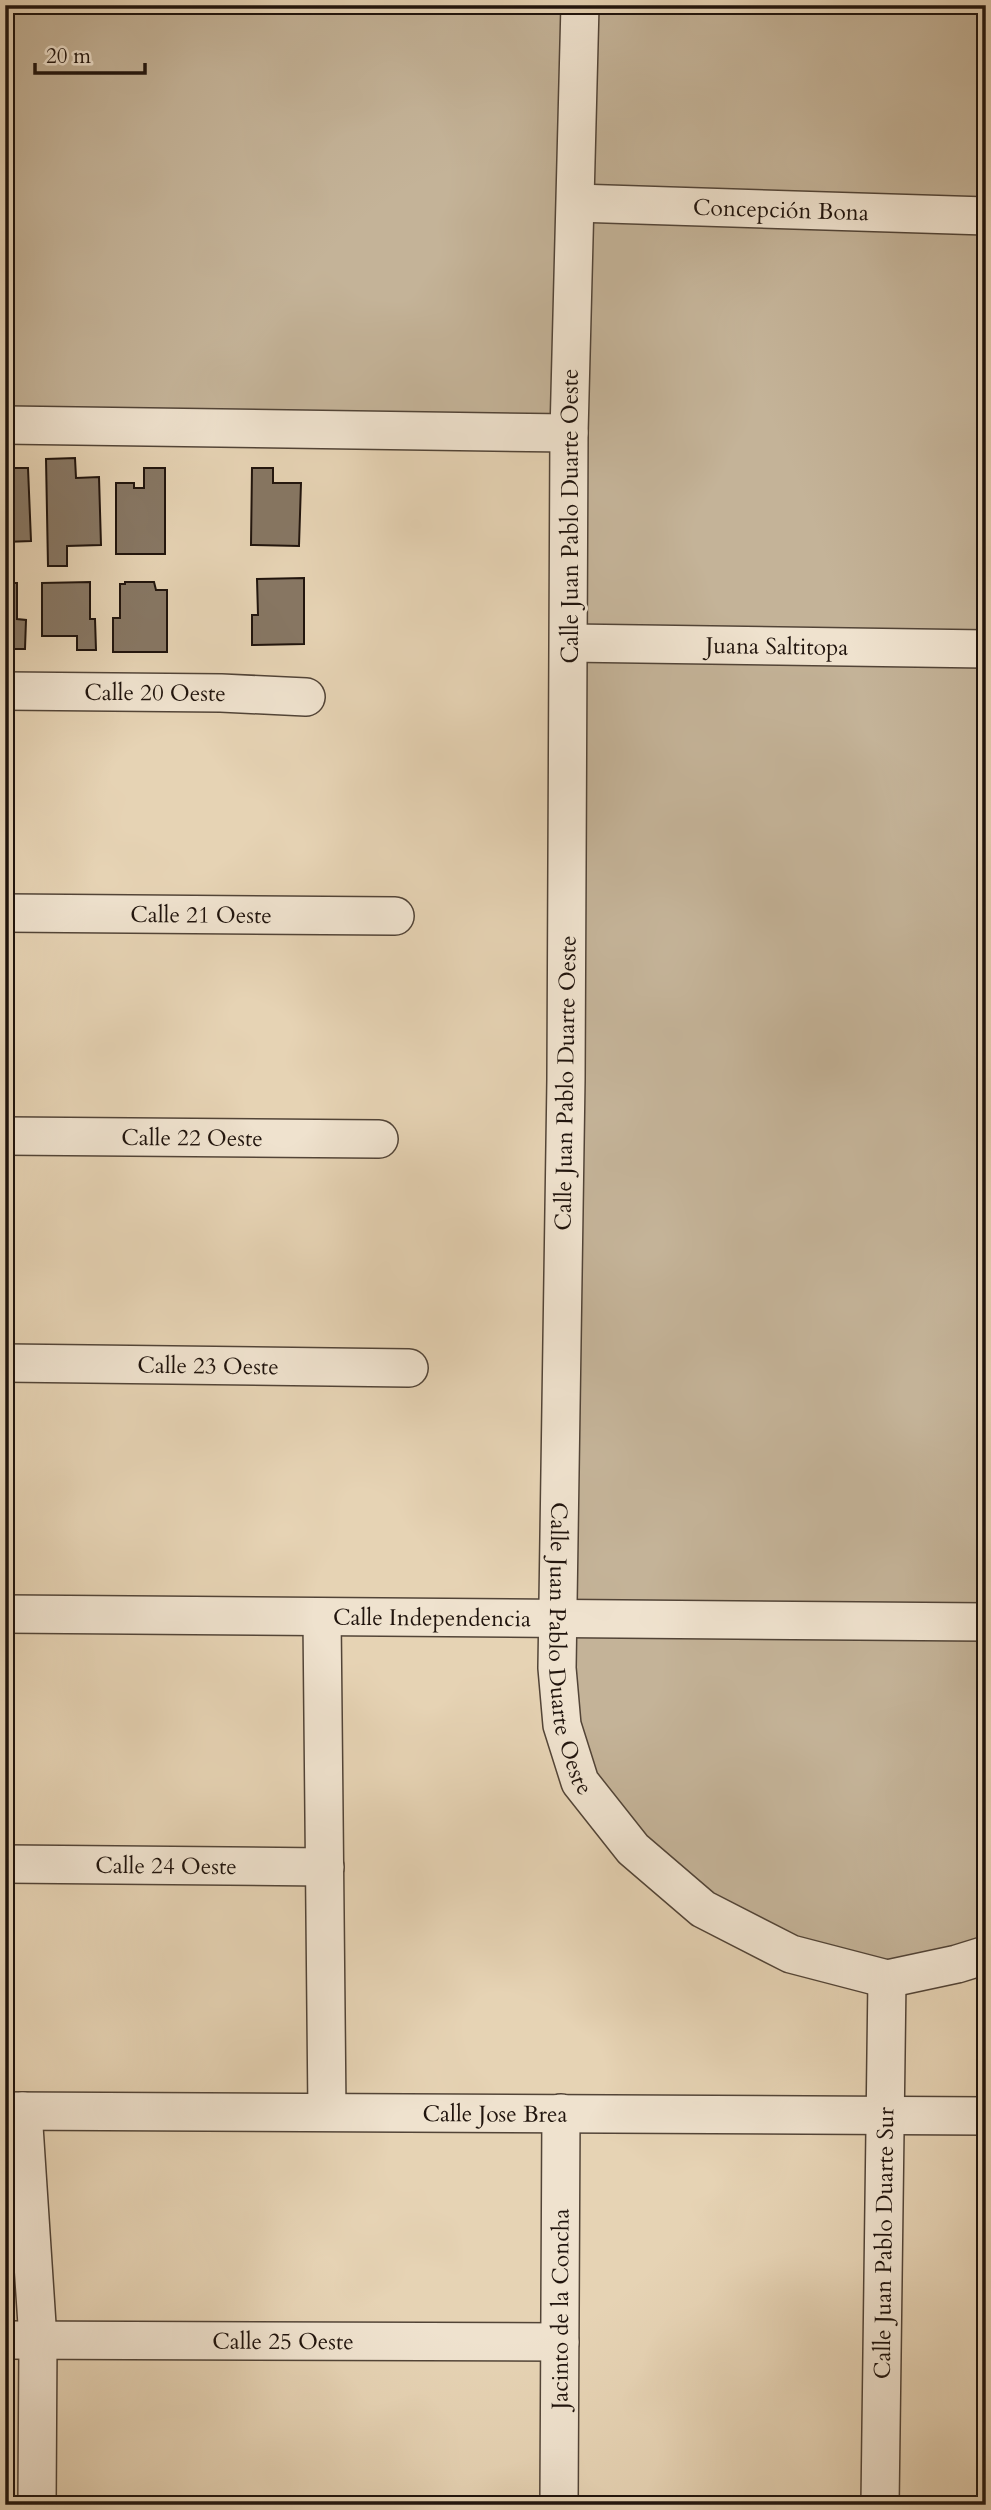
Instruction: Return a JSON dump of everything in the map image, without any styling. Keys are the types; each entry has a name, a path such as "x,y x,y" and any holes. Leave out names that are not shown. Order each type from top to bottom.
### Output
{"street":[{"name":"Calle Juan Pablo Duarte Oeste","path":"580,5 569,433 557,1668 562,1724 580,1782 633,1849 703,1909 791,1954 887,1979"},
{"name":"Concepción Bona","path":"576,203 986,216"},
{"path":"5,425 569,433"},
{"name":"Juana Saltitopa","path":"569,643 986,649"},
{"name":"Calle 20 Oeste","path":"5,691 221,693 306,697"},
{"name":"Calle 21 Oeste","path":"5,913 395,916"},
{"name":"Calle 22 Oeste","path":"5,1136 379,1139"},
{"name":"Calle 23 Oeste","path":"5,1363 409,1368"},
{"name":"Calle Independencia","path":"5,1614 986,1622"},
{"path":"322,1617 327,2112"},
{"name":"Calle 24 Oeste","path":"5,1864 325,1867"},
{"path":"887,1979 986,1955"},
{"name":"Calle Juan Pablo Duarte Sur","path":"880,2505 887,1979"},
{"path":"14,2111 22,2340 37,2505"},
{"name":"Calle Jose Brea","path":"14,2111 986,2116"},
{"name":"Jacinto de la Concha","path":"559,2505 561,2113"},
{"name":"Calle 25 Oeste","path":"22,2340 560,2342"}],"shaded area":[{"path":"5,5 577,5 569,433 5,425"},
{"path":"581,5 986,5 986,1955 887,1979 791,1954 633,1849 562,1725"}],"building":[{"path":"75,458 76,478 99,477 101,545 67,546 67,566 48,566 46,459"},
{"path":"5,468 28,468 31,541 5,542"},
{"path":"144,468 165,468 165,554 116,554 116,483 134,483 134,488 144,488"},
{"path":"252,468 273,468 273,483 301,483 299,546 251,545"},
{"path":"304,578 304,644 252,645 252,615 258,615 257,579"},
{"path":"90,582 90,619 95,619 96,650 77,650 77,636 42,636 42,583"},
{"path":"154,582 156,590 167,590 167,652 113,652 113,618 120,618 120,584"},
{"path":"5,583 17,583 17,619 26,620 25,649 5,649"}]}
